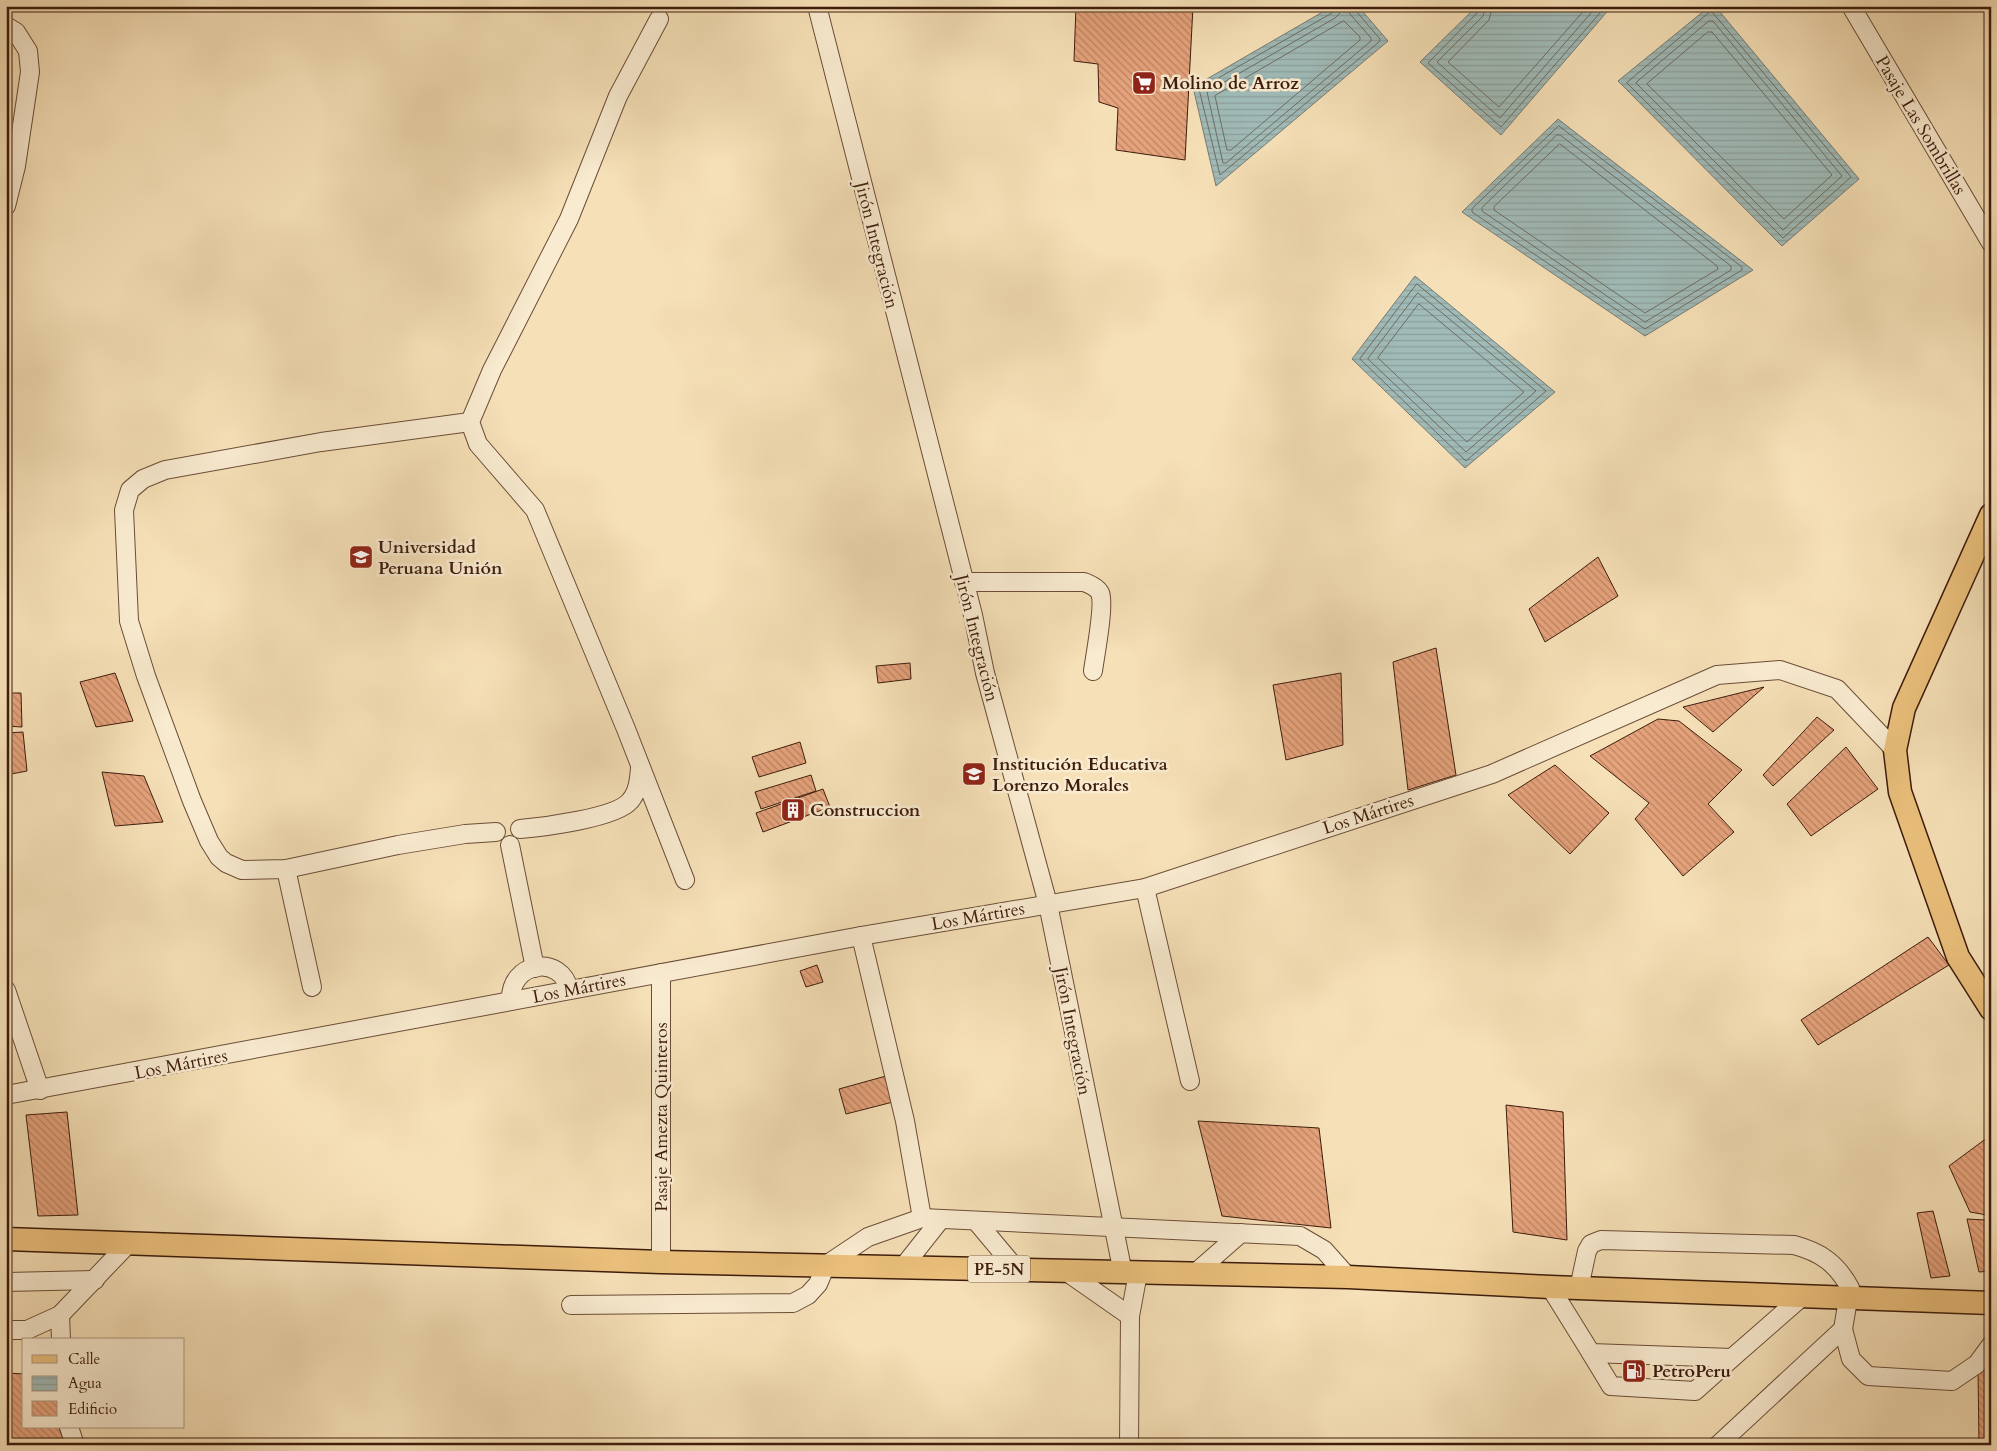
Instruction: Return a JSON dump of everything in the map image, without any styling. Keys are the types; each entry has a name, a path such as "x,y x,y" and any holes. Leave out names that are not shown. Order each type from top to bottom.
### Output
{"main road":[{"path":"1991,514 1904,708 1895,750 1900,792 1958,957 1991,1008"},
{"name":"PE-5N","path":"6,1239 661,1262 1348,1277 1550,1287 1991,1303"}],"street":[{"name":"Jirón Integración","path":"816,6 986,673 1048,904 1113,1227 1130,1273"},
{"name":"Pasaje Las Sombrillas","path":"1851,6 1991,243"},
{"path":"659,19 618,96 569,219 492,370 470,422 478,444 535,510 685,880"},
{"path":"6,26 16,32 28,51 30,72 16,166 6,206"},
{"path":"470,422 321,442 165,470 144,479 130,490 124,510 129,621 146,676 192,801 209,841 219,857 226,863 242,870 286,869 398,845 465,834 496,832"},
{"path":"964,582 1084,582 1093,586 1100,593 1102,605 1093,671"},
{"name":"Los Mártires","path":"6,1095 861,936 1144,888 1492,774 1717,675 1780,670 1837,689 1895,750"},
{"path":"520,829 540,827 620,810 636,793 640,768"},
{"path":"496,832 501,823 506,821 517,825 520,829"},
{"path":"510,845 518,839 520,829"},
{"path":"496,832 500,842 510,845"},
{"path":"510,845 535,968"},
{"path":"286,869 312,987"},
{"path":"1144,888 1190,1081"},
{"path":"861,936 905,1120 922,1218"},
{"path":"511,1002 510,991 515,978 535,968 545,967 559,972 569,990"},
{"name":"Pasaje Amezta Quinteros","path":"660,973 661,1262"},
{"path":"6,990 40,1090"},
{"path":"570,1305 793,1304 808,1295 818,1284 826,1265 868,1237 922,1218 1300,1236 1324,1250 1348,1277"},
{"path":"903,1267 941,1220"},
{"path":"976,1221 1017,1270"},
{"path":"1193,1275 1241,1233"},
{"path":"1579,1288 1587,1251 1591,1244 1601,1240 1771,1244 1805,1248 1828,1259 1844,1277 1850,1288 1843,1329 1851,1359 1868,1376 1952,1382 1977,1364 1991,1345"},
{"path":"6,1330 27,1330 60,1315 129,1243"},
{"path":"1067,1272 1130,1316"},
{"path":"1129,1445 1130,1273"},
{"path":"6,1282 95,1280"},
{"path":"1550,1287 1611,1386 1695,1391 1804,1295"},
{"path":"60,1315 61,1338"},
{"path":"1718,1445 1843,1329"},
{"path":"1590,1353 1732,1358"},
{"path":"69,1428 75,1445"}],"water":[{"path":"1333,6 1358,6 1388,41 1216,186 1193,87"},
{"path":"1477,6 1612,6 1501,135 1420,62"},
{"path":"1710,6 1715,6 1859,179 1782,246 1618,81"},
{"path":"1558,119 1753,270 1645,336 1462,212"},
{"path":"1415,276 1555,392 1465,468 1352,359"}],"building":[{"name":"Molino de Arroz","path":"1076,6 1193,6 1185,160 1116,150 1118,108 1099,102 1098,64 1074,61"},
{"path":"1598,557 1618,596 1545,642 1529,609"},
{"path":"1436,648 1456,775 1408,790 1393,662"},
{"path":"910,663 911,679 878,683 876,666"},
{"path":"115,673 133,721 96,727 80,682"},
{"path":"1341,673 1343,745 1286,760 1273,685"},
{"path":"1764,687 1713,732 1683,707"},
{"path":"6,693 21,693 22,727 6,726"},
{"path":"1817,717 1834,730 1773,786 1763,775"},
{"path":"1658,719 1679,721 1742,770 1708,804 1734,832 1683,876 1635,819 1649,803 1590,756"},
{"path":"23,732 27,771 6,775 6,733"},
{"name":"Construccion","path":"800,742 806,763 759,777 752,757"},
{"path":"1846,747 1878,789 1811,836 1787,804"},
{"path":"1555,765 1609,813 1570,854 1508,795"},
{"path":"102,772 144,776 163,822 115,826"},
{"name":"Construccion","path":"811,775 816,791 761,809 755,792"},
{"name":"Construccion","path":"823,789 830,807 763,832 756,813"},
{"path":"1928,937 1949,965 1818,1045 1801,1020"},
{"path":"817,965 823,982 806,987 800,971"},
{"path":"886,1076 893,1102 846,1114 839,1089"},
{"path":"1506,1105 1563,1112 1567,1240 1513,1232"},
{"path":"67,1112 78,1215 38,1216 26,1115"},
{"path":"1198,1121 1319,1128 1331,1228 1222,1216"},
{"path":"1991,1135 1991,1228 1987,1215 1970,1212 1949,1166"},
{"path":"1933,1211 1950,1276 1931,1278 1917,1213"},
{"path":"1967,1219 1985,1220 1991,1244 1991,1271 1979,1272"},
{"path":"6,1348 10,1348 6,1363"},
{"path":"1978,1370 1991,1370 1991,1445 1979,1445"},
{"path":"6,1373 22,1374 22,1428 59,1428 65,1445 6,1445"},
{"path":"1880,1443 1898,1443 1939,1445 1880,1445"}],"place":[{"name":"Molino de Arroz","path":"1144,83"},
{"name":"Universidad Peruana Unión","path":"361,557"},
{"name":"Institución Educativa Lorenzo Morales","path":"974,774"},
{"name":"Construccion","path":"793,810"},
{"name":"PetroPeru","path":"1634,1371"}]}
